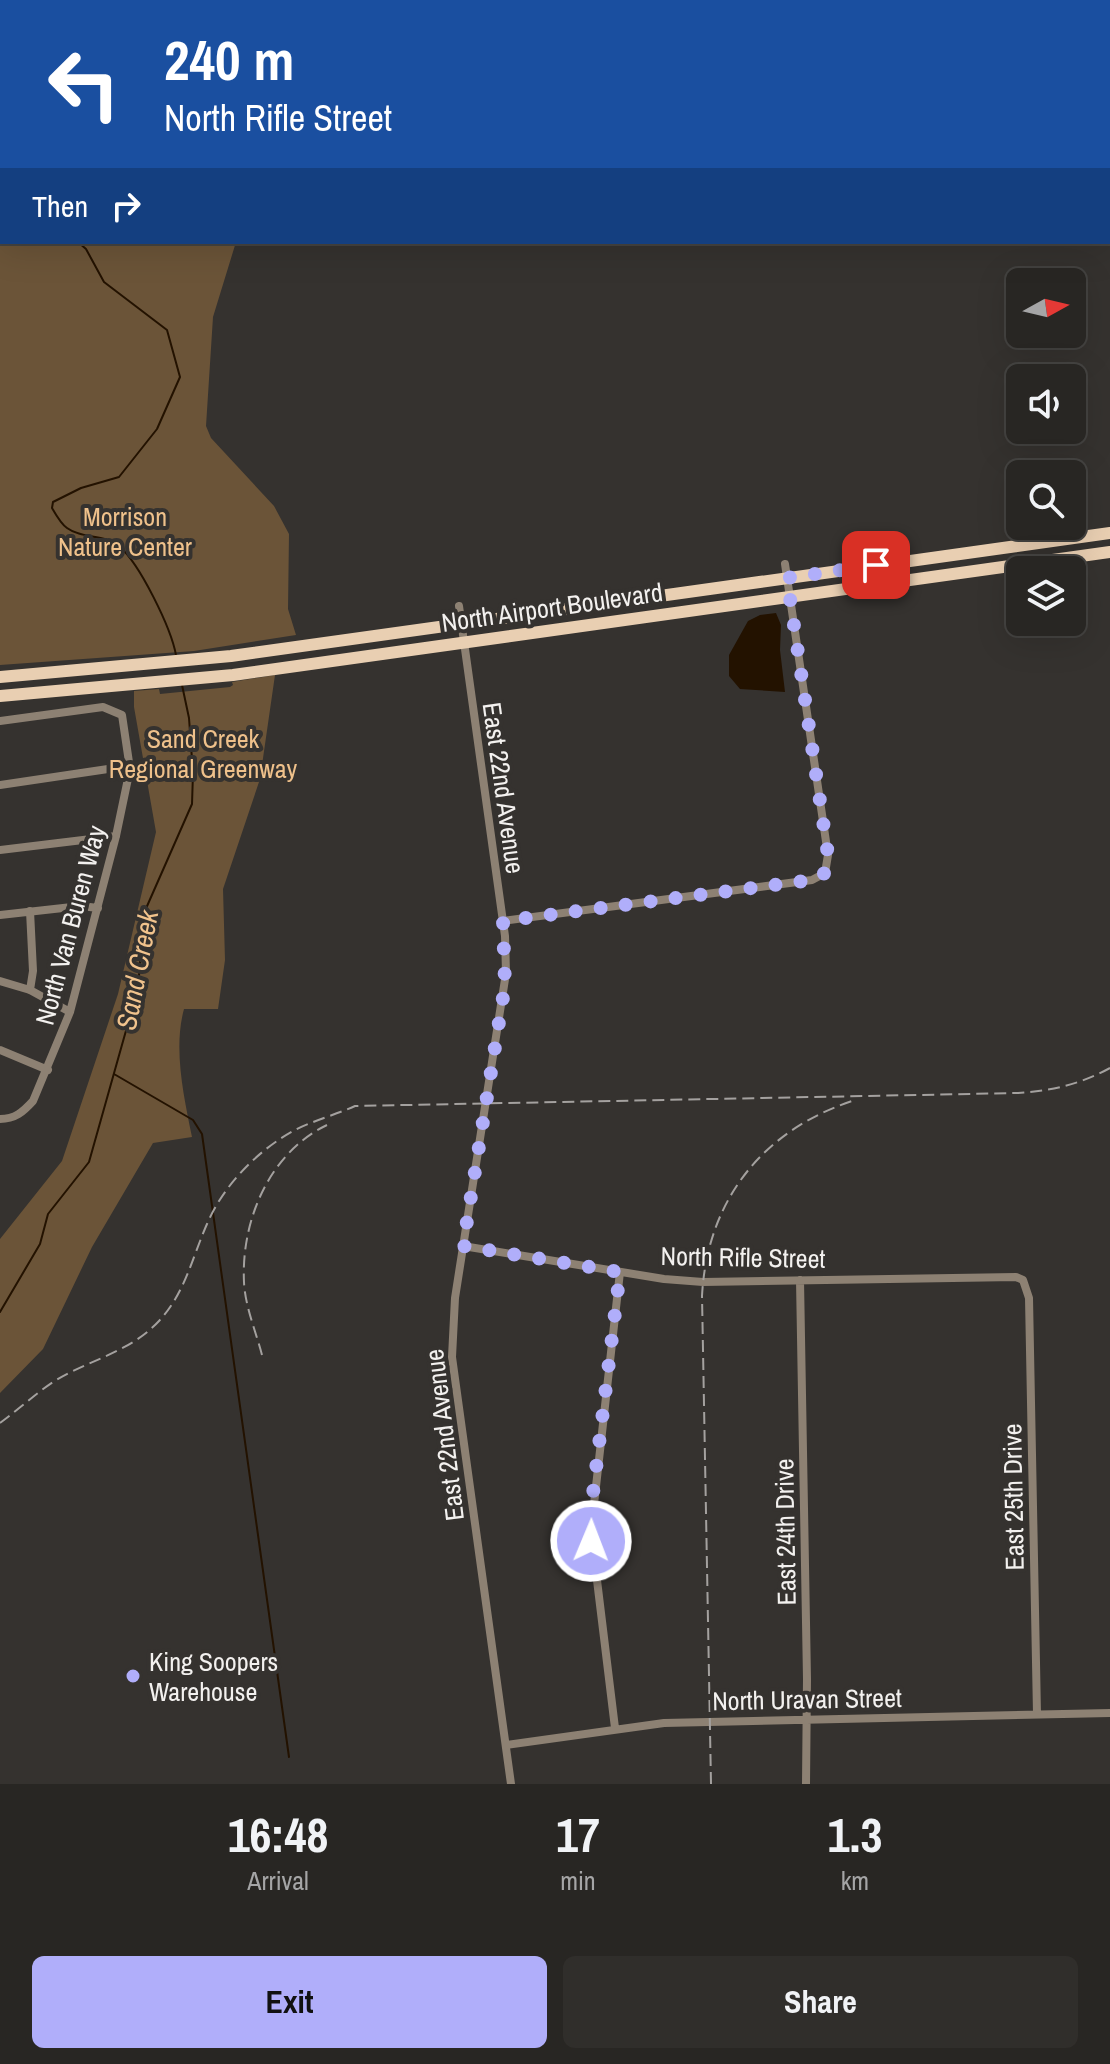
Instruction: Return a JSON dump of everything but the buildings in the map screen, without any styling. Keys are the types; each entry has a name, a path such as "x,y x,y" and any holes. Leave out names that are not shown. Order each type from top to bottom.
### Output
{"main road":[{"name":"North Airport Boulevard","path":"0,677 231,656 1110,533"},
{"name":"North Airport Boulevard","path":"0,696 233,675 1110,552"}],"street":[{"path":"503,921 812,880 825,873 828,855 785,564"},
{"name":"East 22nd Avenue","path":"459,606 503,921 505,985 452,1316 452,1357 511,1784"},
{"name":"North Van Buren Way","path":"0,721 103,707 122,715 130,769 116,836 70,1012 33,1101 12,1119 0,1119"},
{"path":"0,785 108,769 130,769"},
{"path":"0,850 116,836"},
{"path":"0,915 81,906 98,908"},
{"path":"30,911 33,971 30,990"},
{"path":"0,981 30,990 70,1012"},
{"path":"0,1050 48,1070"},
{"name":"North Rifle Street","path":"463,1246 620,1272 703,1282 1001,1277 1023,1280"},
{"path":"615,1728 591,1531 620,1272"},
{"name":"East 24th Drive","path":"800,1280 806,1784"},
{"name":"East 25th Drive","path":"1023,1280 1029,1298 1037,1714"},
{"name":"North Uravan Street","path":"506,1745 664,1723 1110,1713"}],"green space":[{"name":"Morrison Nature Center","path":"0,244 235,244 213,317 206,426 211,438 274,506 289,534 288,609 296,635 194,651 0,665"},
{"name":"Sand Creek Regional Greenway","path":"275,675 260,779 223,889 225,960 218,1009 184,1009 181,1024 181,1073 192,1137 153,1143 92,1247 43,1349 0,1393 0,1239 62,1161 118,994 156,832 134,707 134,691 159,689 160,694 230,687 232,682"}],"shaded area":[{"path":"776,613 781,625 780,650 785,692 740,689 729,676 729,655 748,621 760,615"}],"waterway":[{"name":"Sand Creek","path":"80,244 104,282 167,330 180,377 157,429 119,477 81,488 53,502 52,508 67,528 113,542 127,555 154,597 176,655"},
{"name":"Sand Creek","path":"0,1312 40,1244 48,1214 89,1162 138,988 144,913 192,804 189,718 182,685"},
{"path":"114,1074 193,1120 202,1134 289,1757"}],"railway":[{"path":"0,1423 53,1382 122,1349 147,1332 175,1299 214,1210 242,1171 293,1131 355,1106 1018,1093 1066,1086 1110,1068"},
{"path":"711,1784 702,1296 706,1262 728,1200 745,1174 766,1151 791,1131 820,1114 852,1101"},
{"path":"262,1355 244,1282 244,1259 254,1213 274,1171 307,1137 327,1125"}],"place":[{"name":"King Soopers Warehouse","path":"133,1676"}],"route":[{"path":"591,1541 591,1510 620,1272 463,1246 505,985 503,921 812,880 825,873 828,855 787,578 876,565"}]}
